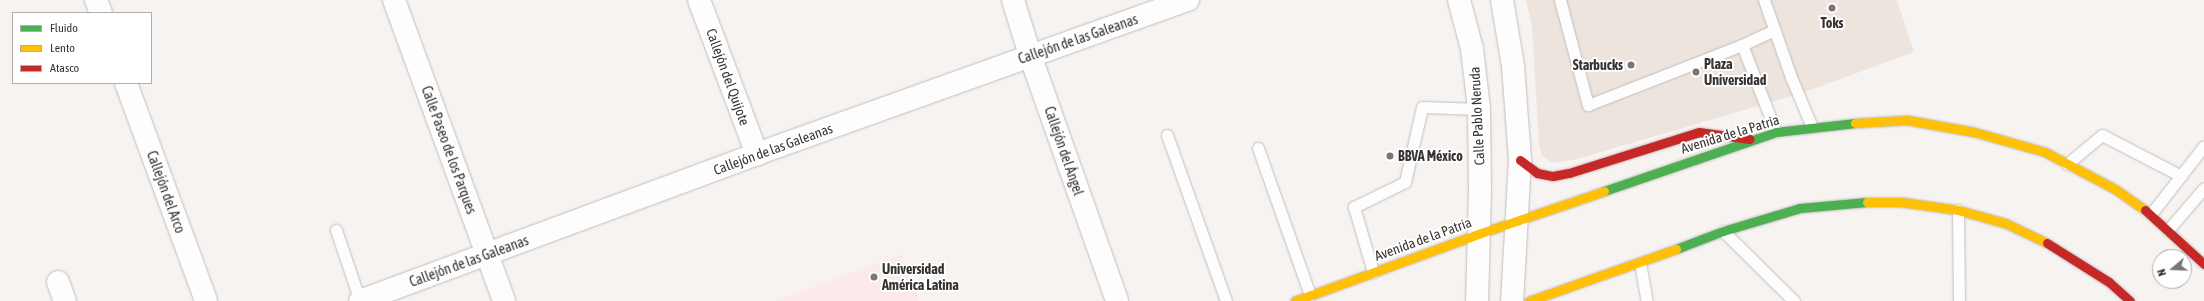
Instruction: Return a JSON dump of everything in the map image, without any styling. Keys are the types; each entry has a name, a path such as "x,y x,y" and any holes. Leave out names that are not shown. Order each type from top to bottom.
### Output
{"main road":[{"name":"Avenida de la Patria","path":"1295,301 1478,234 1776,132 1835,124 1907,120 1974,132 2045,152 2115,189 2151,214 2204,262"},
{"path":"1520,160 1537,173 1552,176 1569,173 1663,142 1699,132 1755,139"},
{"path":"1529,301 1640,263 1723,231 1800,208 1850,202 1901,202 1958,210 2006,223 2048,244 2109,282 2130,301"}],"street":[{"path":"96,0 101,12"},
{"name":"Calle Paseo de los Parques","path":"394,0 504,301"},
{"name":"Callejón del Quijote","path":"700,0 757,154"},
{"name":"Callejón del Ángel","path":"1013,0 1030,55 1117,301"},
{"name":"Callejón de las Galeanas","path":"360,301 757,154 1030,55 1188,0"},
{"path":"1502,0 1513,66 1520,160 1518,220 1512,301"},
{"name":"Calle Pablo Neruda","path":"1461,3 1472,49 1479,109 1480,190 1477,301"},
{"name":"Callejón del Arco","path":"126,84 206,301"}],"lane":[{"path":"1560,0 1588,106 1742,45 1774,30"},
{"path":"1764,0 1774,30 1812,127"},
{"path":"1742,45 1776,132"},
{"path":"1373,272 1354,207 1405,182 1422,107 1479,109"},
{"path":"1167,135 1226,301"},
{"path":"2067,164 2102,135 2180,176"},
{"path":"2151,214 2204,146"},
{"path":"1258,148 1310,295"},
{"path":"2168,230 2204,188"},
{"path":"1958,210 1960,301"},
{"path":"336,230 360,301"},
{"path":"1723,231 1794,301"},
{"path":"1640,263 1647,301"},
{"path":"1558,292 1565,301"}],"shaded area":[{"name":"Plaza Universidad","path":"1526,0 1897,0 1914,52 1802,93 1577,159 1553,163 1542,156 1539,144 1532,28"},
{"name":"Universidad América Latina","path":"901,254 919,301 775,301"}],"traffic: fast":[{"path":"1604,191 1776,132 1855,123"},
{"path":"1676,249 1723,231 1800,208 1867,202"}],"traffic: slow":[{"path":"1855,123 1907,120 1974,132 2045,152 2115,189 2145,210"},
{"path":"1295,301 1478,234 1604,191"},
{"path":"1867,202 1901,202 1958,210 2005,223 2047,243"},
{"path":"1529,301 1676,249"}],"traffic: jam":[{"path":"1520,160 1537,173 1553,176 1569,173 1699,132 1750,139"},
{"path":"2145,210 2204,264"},
{"path":"2047,243 2109,282 2130,301"}],"place":[{"name":"Toks","path":"1832,8"},
{"name":"Starbucks","path":"1631,65"},
{"name":"Plaza Universidad","path":"1696,72"},
{"name":"BBVA México","path":"1390,156"},
{"name":"Universidad América Latina","path":"874,277"}]}
